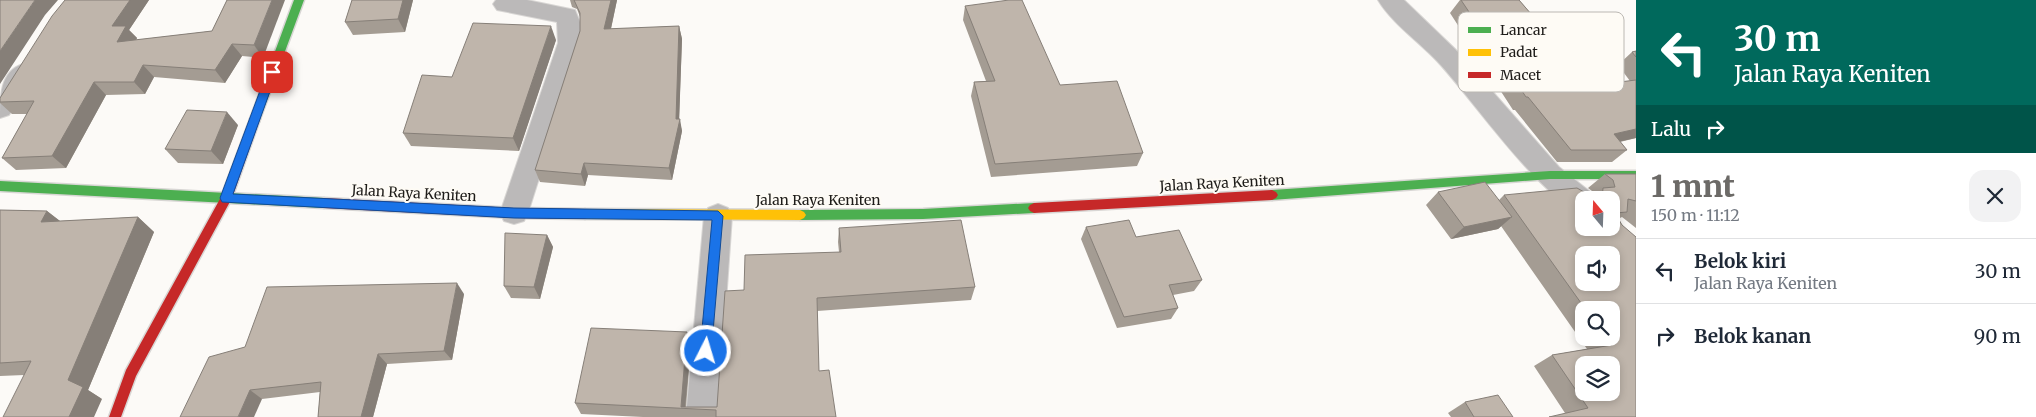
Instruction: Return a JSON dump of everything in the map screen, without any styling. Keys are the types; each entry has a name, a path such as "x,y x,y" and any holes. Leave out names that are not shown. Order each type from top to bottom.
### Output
{"street":[{"path":"115,417 130,374 226,198 299,0"},
{"path":"1390,0 1458,69"},
{"path":"505,4 567,16 570,27 570,43 514,213"},
{"path":"0,108 35,54"},
{"path":"1478,92 1550,175 1575,196"},
{"name":"Jalan Raya Keniten","path":"0,186 514,213 718,216 923,214 1281,195 1550,175 1636,175"},
{"path":"702,417 718,216"}],"building":[{"path":"0,0 35,0 0,51"},
{"path":"65,0 130,0 112,26 126,26 117,42 212,31 227,0 272,0 254,45 232,44 215,70 143,65 134,82 94,82 52,156 2,158 34,101 0,102 0,98 52,16"},
{"path":"352,0 403,0 398,19 345,22"},
{"path":"574,0 611,0 604,29 679,26 676,119 680,119 669,168 584,163 581,174 535,170 580,31 580,13"},
{"path":"1022,0 1060,85 1117,81 1143,153 995,164 974,82 995,81 965,6"},
{"path":"1461,0 1519,0 1529,12 1469,12"},
{"path":"473,23 551,26 513,138 403,133 422,75 452,77"},
{"path":"1636,80 1636,129 1614,134 1627,150 1571,150 1528,97 1523,92 1624,92 1624,81"},
{"path":"187,110 227,112 211,151 165,149"},
{"path":"1605,174 1636,174 1636,201 1628,199 1627,212 1620,213 1620,191 1603,191 1603,188 1615,187 1613,180"},
{"path":"1485,182 1512,217 1464,227 1438,192"},
{"path":"1577,188 1582,191 1575,191 1575,236 1620,236 1620,222 1636,237 1636,417 1549,417 1588,408 1583,401 1620,401 1620,356 1575,356 1575,389 1552,355 1606,346 1620,346 1620,301 1580,301 1504,195"},
{"path":"0,210 47,211 41,222 138,217 68,380 83,387 69,417 3,417 31,361 0,363"},
{"path":"961,220 975,287 817,298 819,371 829,370 836,417 716,417 716,410 575,403 591,328 687,332 681,407 717,407 725,291 744,290 745,255 841,252 839,228"},
{"path":"1129,220 1136,237 1179,230 1202,280 1169,285 1178,308 1124,317 1086,227"},
{"path":"505,233 547,235 534,287 504,286"},
{"path":"457,283 444,351 378,354 361,417 318,417 321,382 250,390 238,417 180,417 209,357 245,347 267,287"},
{"path":"1498,395 1513,417 1474,417 1465,402"}],"traffic: fast":[{"path":"255,119 299,0"},
{"path":"1272,195 1550,175 1636,175"},
{"path":"0,186 324,203"},
{"path":"800,215 923,214 1034,208"}],"traffic: slow":[{"path":"585,214 800,215"}],"traffic: jam":[{"path":"115,417 130,374 226,198 255,119"},
{"path":"1034,208 1272,195"},
{"path":"324,203 514,213 585,214"}],"route":[{"path":"272,72 226,198 514,213 718,216 706,351"}]}
